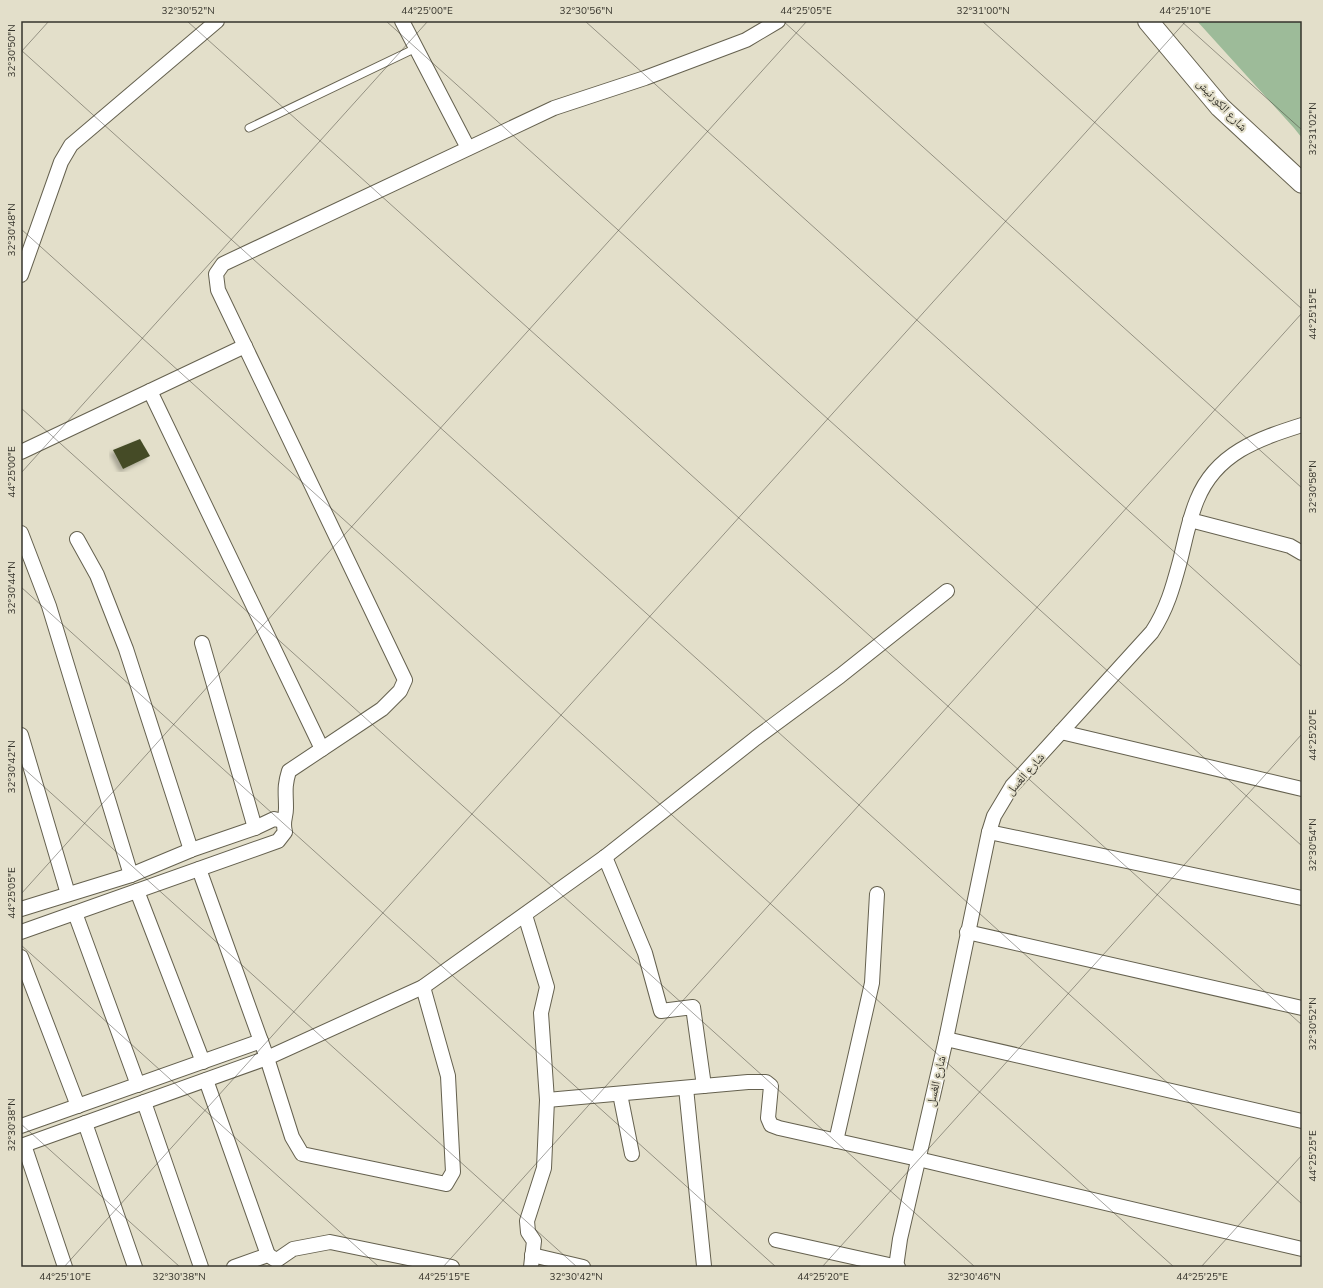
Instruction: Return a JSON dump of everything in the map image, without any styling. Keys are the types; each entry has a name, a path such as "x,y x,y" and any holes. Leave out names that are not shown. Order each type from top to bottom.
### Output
{"street":[{"path":"21,276 60,162 71,145 215,21"},
{"path":"402,21 468,148"},
{"path":"21,932 278,841 285,832 283,821 286,809 284,785 289,771 382,709 400,691 405,680 218,290 216,274 223,264 554,108 645,78 746,40 778,21"},
{"name":"شارع الكورنيش","path":"1148,21 1220,107 1302,183"},
{"path":"21,452 245,346"},
{"path":"150,391 322,749"},
{"name":"شارع الغسل","path":"897,1267 900,1239 946,1039 967,932 989,832 994,816 1012,786 1152,632 1160,620 1171,595 1190,520 1197,499 1208,480 1223,462 1240,449 1260,439 1302,425"},
{"path":"1190,520 1290,546 1302,553"},
{"path":"21,533 49,606 131,875"},
{"path":"77,539 97,575 126,649 191,850"},
{"path":"65,1267 22,1146 266,1058 423,987 605,856 756,738 840,676 947,591"},
{"path":"202,643 255,828"},
{"path":"1061,732 1302,789"},
{"path":"21,735 68,894"},
{"path":"21,909 131,875 191,850 255,828 274,819 283,821"},
{"path":"989,832 1302,898"},
{"path":"605,856 645,954 661,1011 693,1007 704,1086"},
{"path":"198,869 266,1058 292,1137 302,1154 446,1184 453,1172 448,1076 423,987"},
{"path":"137,891 203,1062"},
{"path":"836,1141 872,983 877,894"},
{"path":"75,913 138,1085"},
{"path":"525,915 548,987 541,1013 547,1100 544,1168 527,1220 528,1232 534,1240 531,1261 584,1267"},
{"path":"967,932 1302,1008"},
{"path":"21,957 78,1106"},
{"path":"946,1039 1302,1121"},
{"path":"21,1126 260,1041"},
{"path":"206,1080 275,1261"},
{"path":"547,1100 766,1082 771,1086 768,1118 771,1125 1302,1249"},
{"path":"686,1088 704,1266"},
{"path":"620,1094 632,1154"},
{"path":"144,1102 201,1267"},
{"path":"85,1123 135,1267"},
{"path":"776,1240 897,1267"},
{"path":"234,1267 275,1261 293,1249 330,1242 452,1267"}],"lane":[{"path":"249,128 416,48"}],"shaded area":[{"path":"1197,21 1302,21 1302,138 1294,128"}],"building":[{"path":"140,439 150,456 123,469 113,450"}]}
